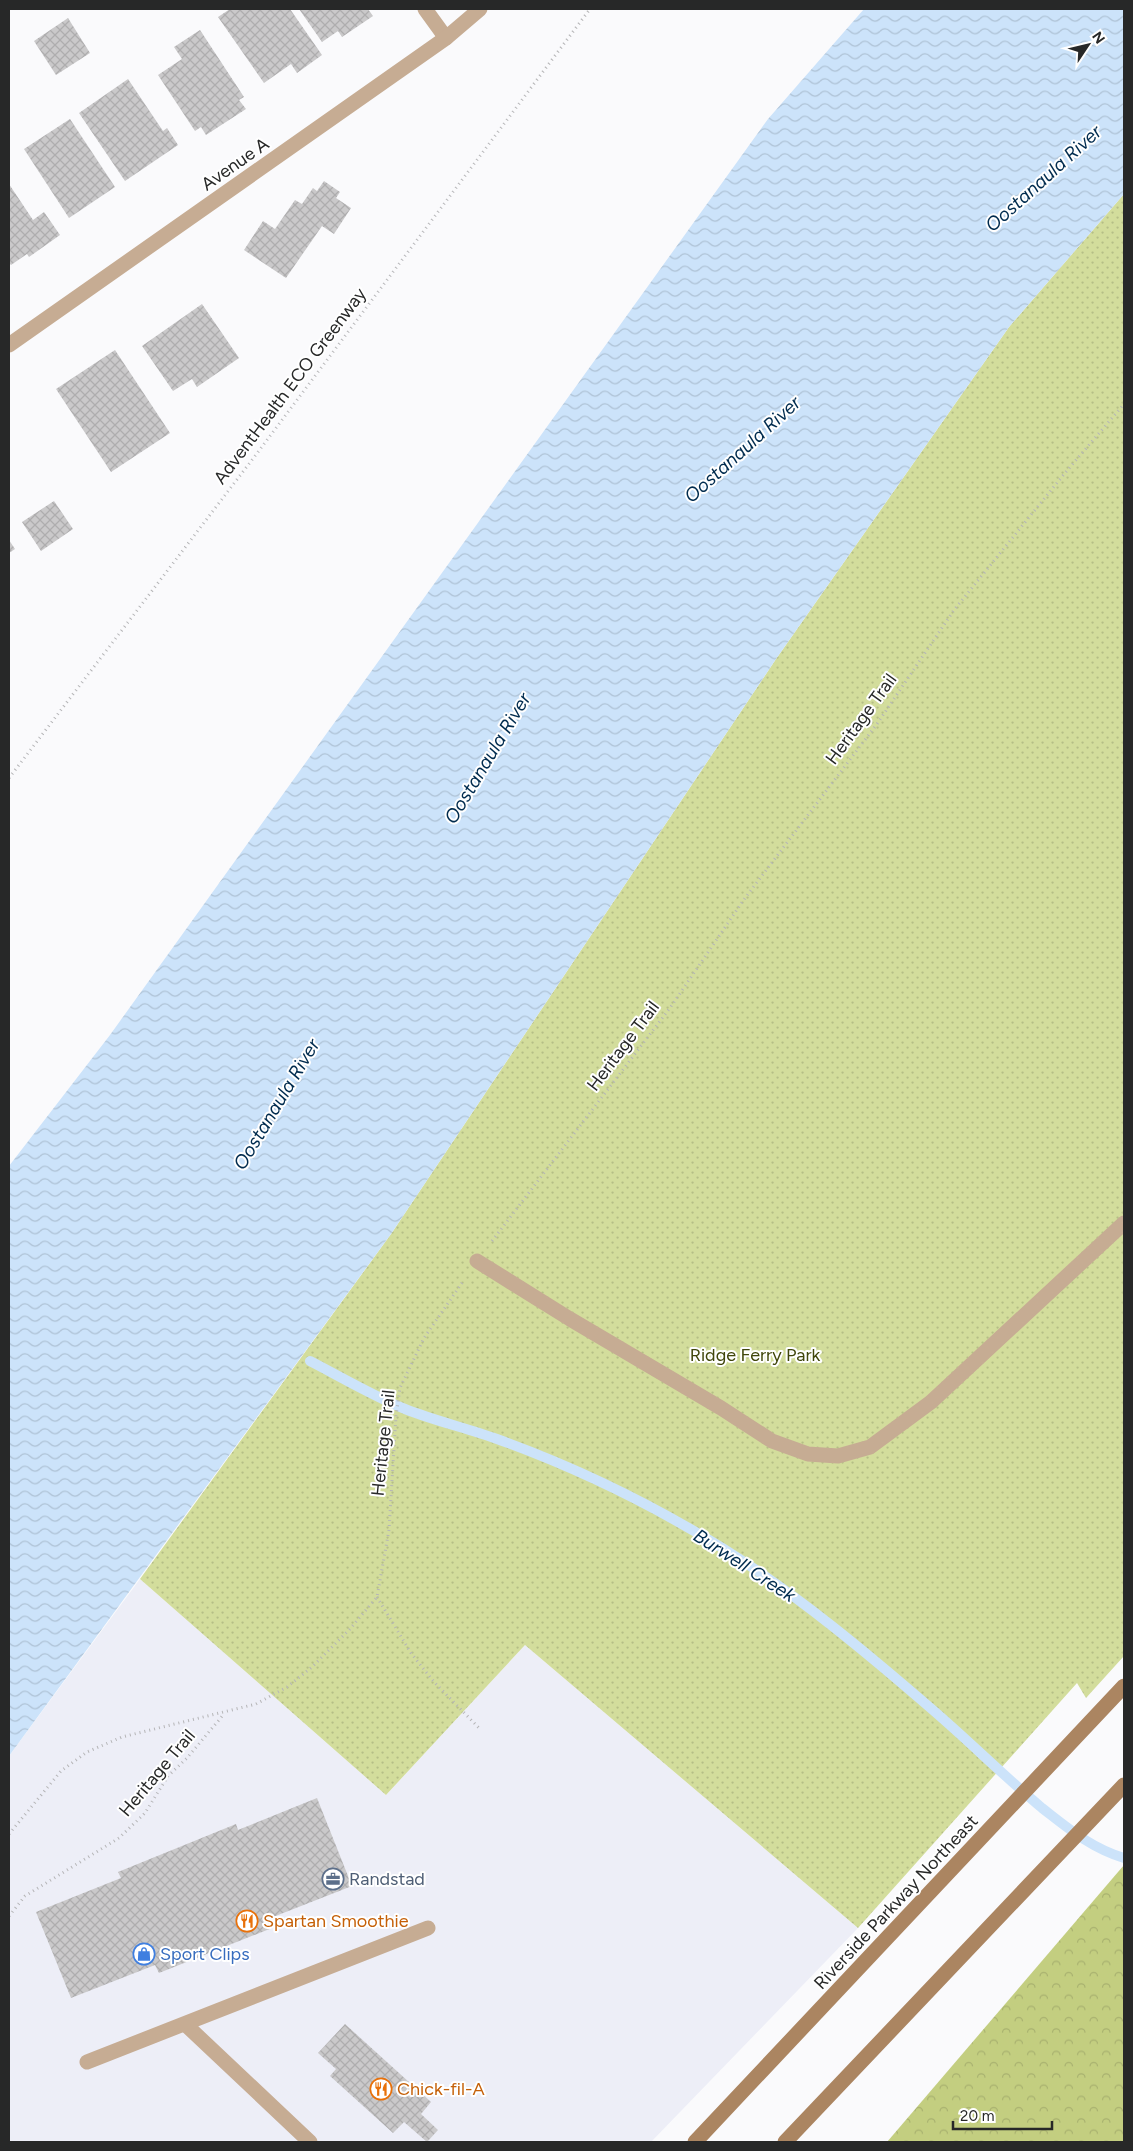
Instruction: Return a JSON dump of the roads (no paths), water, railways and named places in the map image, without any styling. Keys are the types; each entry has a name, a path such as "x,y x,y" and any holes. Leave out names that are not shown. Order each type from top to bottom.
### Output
{"main road":[{"name":"Riverside Parkway Northeast","path":"695,2142 1124,1686"},
{"path":"785,2142 1124,1785"}],"street":[{"path":"425,9 446,38"},
{"name":"Avenue A","path":"9,345 446,38 480,9"},
{"path":"477,1261 570,1319 721,1408 772,1441 808,1454 838,1456 870,1447 931,1402 1124,1223"},
{"path":"87,2062 186,2025 428,1928"},
{"path":"186,2025 310,2142"}],"water":[{"name":"Oostanaula River","path":"864,9 1124,9 1124,194 1009,327 776,659 391,1234 9,1756 9,1166 110,1035 768,119"}],"waterway":[{"name":"Burwell Creek","path":"310,1361 393,1404 526,1450 613,1488 670,1517 724,1549 779,1586 858,1647 934,1711 1042,1808 1081,1837 1101,1849 1124,1858"}],"place":[{"name":"Randstad","path":"333,1879"},
{"name":"Spartan Smoothie","path":"247,1921"},
{"name":"Sport Clips","path":"144,1954"},
{"name":"Chick-fil-A","path":"381,2089"}],"park label":[{"name":"Ridge Ferry Park","path":"755,1355"}]}
